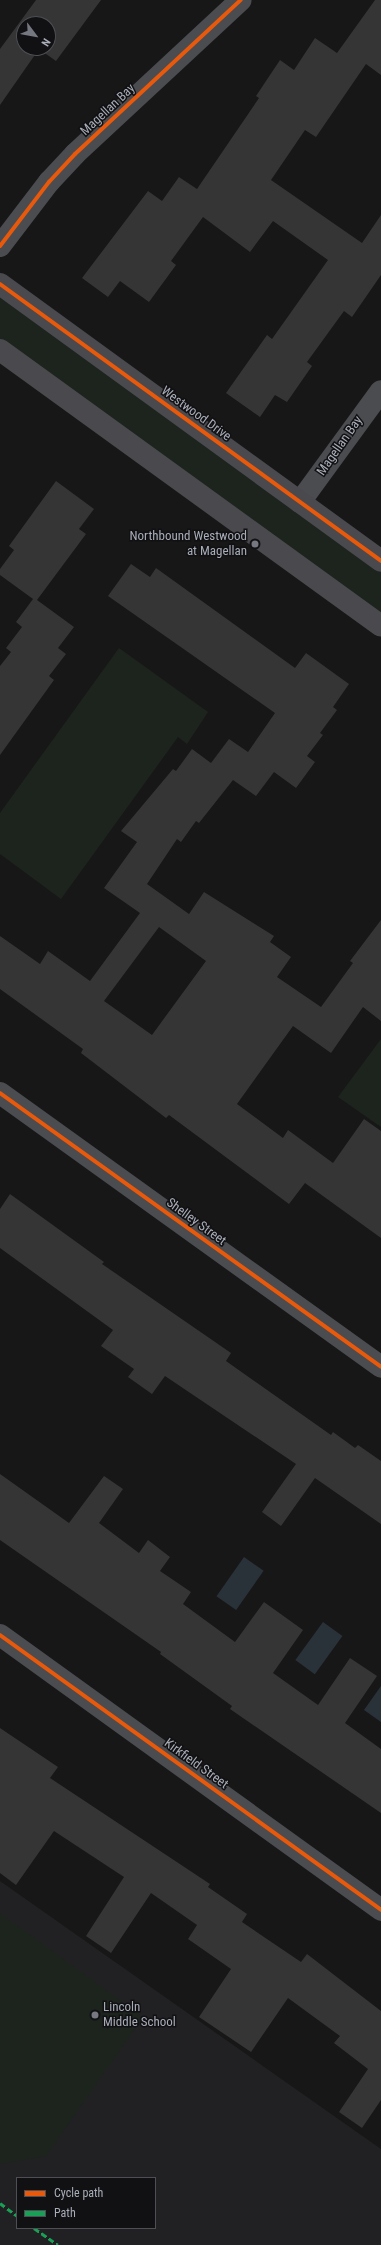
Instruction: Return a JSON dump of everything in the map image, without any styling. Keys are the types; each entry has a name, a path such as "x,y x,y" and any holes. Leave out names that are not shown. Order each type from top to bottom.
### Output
{"street":[{"name":"Magellan Bay","path":"0,246 75,154 241,0"},
{"name":"Westwood Drive","path":"0,284 381,561"},
{"path":"0,350 381,626"},
{"name":"Magellan Bay","path":"300,502 381,391"},
{"name":"Shelley Street","path":"0,1093 381,1367"},
{"name":"Kirkfield Street","path":"0,1635 381,1910"}],"shaded area":[{"path":"0,284 381,561 381,626 0,350"},
{"path":"119,648 208,712 187,744 178,737 61,899 0,854 0,813"},
{"path":"381,1039 381,1127 338,1097"},
{"path":"244,1557 264,1571 236,1610 216,1596"},
{"path":"323,1622 342,1636 315,1674 295,1660"},
{"path":"381,1686 381,1722 364,1710"},
{"name":"Lincoln Middle School","path":"0,1881 381,2149 381,2245 0,2245"},
{"path":"0,1913 143,2017 46,2156 0,2164"}],"building":[{"path":"36,0 101,0 56,61 49,56 56,56 56,16 24,16"},
{"path":"375,0 381,0 381,75 366,64 316,137 305,130 271,180 362,243 381,215 381,275 352,317 344,311 307,362 312,366 287,402 275,395 260,417 226,393 267,335 272,339 328,260 273,221 250,252 203,217 171,261 176,265 149,302 120,281 108,297 82,278 148,191 162,201 179,177 197,189 259,98 256,96 280,60 294,70 315,38 337,53"},
{"path":"16,27 16,56 34,56 0,105 0,49"},
{"path":"56,481 94,509 79,529 86,534 37,600 74,627 58,648 66,654 49,676 54,680 0,755 0,666 11,652 6,648 22,627 16,622 33,599 0,575 0,569 14,550 9,546"},
{"path":"131,564 150,577 156,568 295,668 306,653 349,684 333,707 337,710 320,733 323,735 307,756 315,762 296,788 274,772 256,796 233,780 199,823 196,821 181,842 177,839 147,884 189,914 204,892 274,936 270,942 291,957 277,977 321,1007 353,963 350,961 381,920 381,1021 363,1007 331,1053 293,1026 237,1104 283,1138 288,1130 333,1163 364,1119 381,1131 381,1238 305,1183 289,1204 169,1115 166,1118 81,1053 83,1049 0,989 0,936 40,964 48,951 90,981 140,913 104,888 137,842 121,831 173,769 176,771 192,749 211,763 229,739 248,752 275,713 108,596","holes":["159,927 206,961 152,1035 104,1001"]},
{"path":"10,1194 104,1262 102,1264 231,1353 226,1361 331,1435 333,1432 355,1448 358,1445 381,1461 381,1524 315,1478 281,1526 262,1512 296,1464 165,1376 152,1394 128,1377 134,1369 101,1346 113,1330 0,1248 0,1209"},
{"path":"0,1474 69,1523 104,1476 123,1489 99,1523 139,1553 148,1540 170,1557 160,1571 191,1592 183,1604 235,1642 264,1602 303,1630 273,1673 318,1705 350,1658 377,1676 345,1723 381,1749 381,1813 230,1709 232,1706 160,1654 161,1652 0,1540"},
{"path":"0,1728 58,1767 50,1778 210,1884 208,1887 247,1914 242,1922 301,1962 307,1954 381,2011 381,2100 362,2128 339,2112 368,2069 334,2043 340,2036 288,1998 251,2052 199,2017 231,1969 188,1939 197,1925 151,1893 111,1953 86,1936 124,1877 54,1831 16,1885 0,1873"}],"marked path":[{"path":"0,2203 16,2215"},
{"path":"35,2229 58,2245"}],"cycle path":[{"path":"0,246 49,182 75,154 241,0"},
{"path":"0,284 381,561"},
{"path":"0,1093 381,1367"},
{"path":"0,1635 381,1910"}],"place":[{"name":"Northbound Westwood at Magellan","path":"255,544"},
{"name":"Lincoln Middle School","path":"95,2015"}]}
